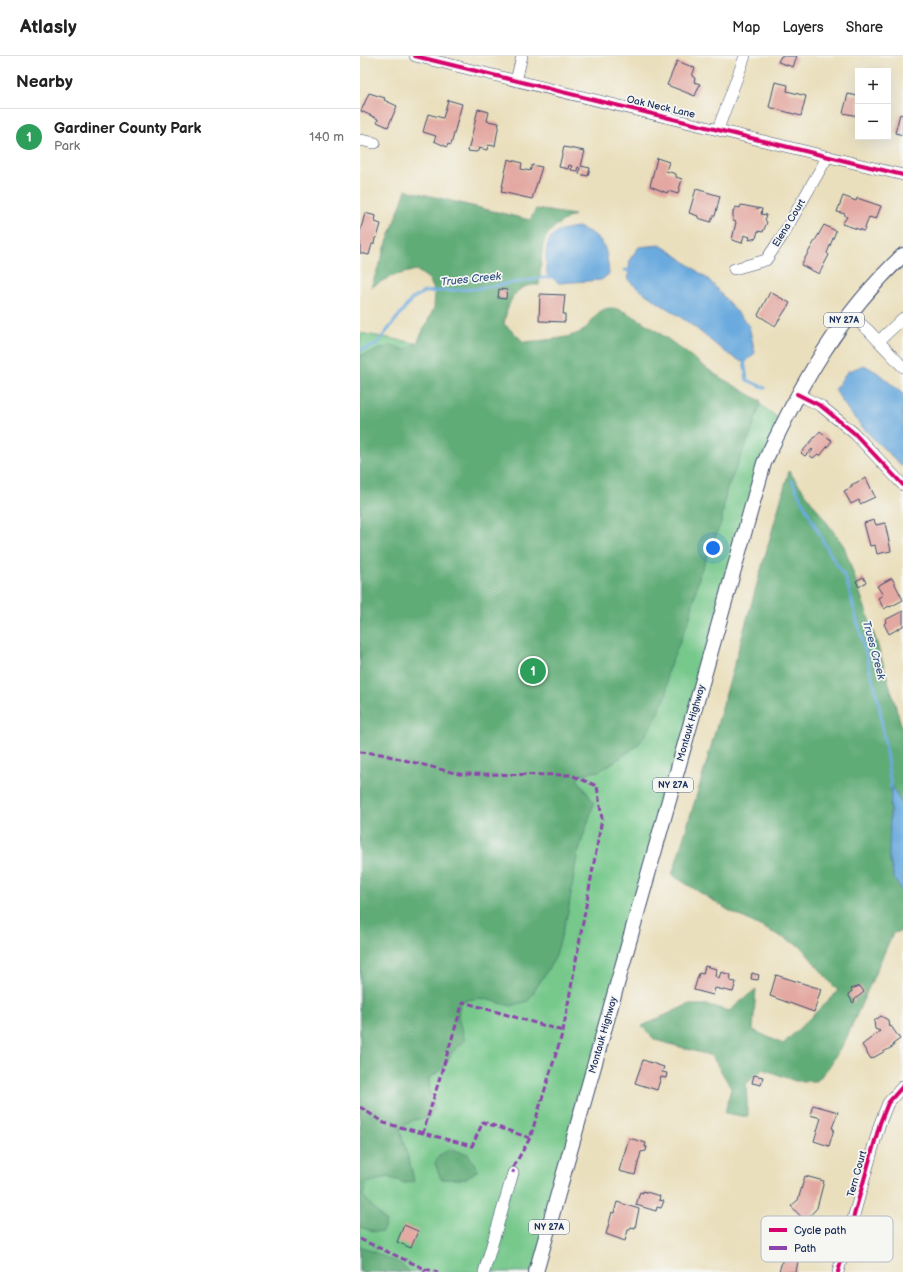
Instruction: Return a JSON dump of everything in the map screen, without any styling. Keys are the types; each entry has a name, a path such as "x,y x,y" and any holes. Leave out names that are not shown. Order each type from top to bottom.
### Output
{"main road":[{"name":"Montauk Highway","path":"536,1272 764,463 797,394 817,360 849,314 877,281 903,255"}],"street":[{"name":"Oak Neck Lane","path":"415,56 903,175"},
{"path":"516,80 522,56"},
{"path":"718,129 745,56"},
{"path":"360,140 375,143"},
{"name":"Elena Court","path":"734,269 766,260 782,238 828,156"},
{"path":"849,314 879,341 903,367"},
{"path":"879,341 903,318"},
{"path":"797,394 821,406 848,428 903,484"},
{"name":"Tern Court","path":"854,1216 880,1123 888,1103 903,1086"},
{"path":"484,1272 513,1173"},
{"name":"Tern Court","path":"838,1272 841,1262"}],"green space":[{"path":"406,190 530,220 536,209 574,215 562,222 547,235 542,251 539,285 524,287 518,291 508,308 504,324 524,342 574,335 585,329 601,311 611,308 621,310 648,325 716,375 761,401 752,431 726,491 721,523 700,573 690,617 667,673 667,694 652,725 638,745 617,760 599,771 586,773 577,778 594,803 577,856 568,912 555,958 528,1001 511,1006 481,998 460,1001 458,1017 465,1041 451,1053 448,1061 440,1071 429,1078 430,1094 435,1108 429,1117 413,1120 400,1129 414,1181 405,1183 388,1177 367,1183 363,1196 386,1222 382,1232 372,1231 360,1227 360,356 393,345 404,350 417,343 434,308 435,292 429,279 416,270 392,276 371,287"},
{"path":"360,333 761,405 783,422 763,466 536,1272 360,1272"},
{"path":"789,471 844,546 877,643 903,731 903,807 891,784 889,855 894,878 903,893 903,931 893,933 845,1041 829,1067 817,1081 795,1081 763,1069 746,1084 748,1117 725,1113 731,1088 712,1056 655,1040 642,1026 687,1005 707,1005 729,1011 756,989 753,1030 783,1044 838,991 800,946 728,910 672,875 704,771"},
{"path":"449,1149 468,1154 478,1170 465,1179 441,1179 435,1163 439,1156"},
{"path":"360,1246 401,1264 409,1272 360,1272"}],"water":[{"path":"578,227 594,235 603,244 607,256 609,274 601,280 559,283 547,274 546,254 549,240 553,235 559,232"},
{"path":"660,245 709,280 749,326 755,353 745,363 724,351 693,326 644,293 628,280 630,259 639,247"},
{"path":"864,365 878,373 903,394 903,467 857,421 841,400 835,389 847,372"},
{"path":"891,784 903,807 903,893 894,878 889,855"}],"building":[{"path":"781,56 797,56 793,67 778,62"},
{"path":"677,61 695,68 692,76 695,78 694,82 700,84 695,96 667,85"},
{"path":"775,82 788,85 787,91 806,96 801,116 769,107"},
{"path":"369,93 385,98 384,100 397,106 388,127 377,122 378,119 361,111"},
{"path":"848,94 855,95 855,115 843,113"},
{"path":"448,100 462,104 451,145 448,144 447,147 434,141 436,136 423,132 428,114 443,118"},
{"path":"478,109 489,112 487,121 499,123 495,146 488,145 487,150 479,148 476,152 468,151"},
{"path":"900,114 903,115 903,135 895,133"},
{"path":"564,147 585,151 581,166 590,168 588,176 579,174 580,168 578,167 577,171 571,170 572,166 569,165 568,169 559,167"},
{"path":"657,158 669,162 666,171 676,174 676,177 682,179 678,194 668,191 667,193 650,186"},
{"path":"508,159 522,163 521,169 530,171 532,165 542,167 532,199 501,192"},
{"path":"696,189 720,196 715,216 713,216 711,222 698,218 698,216 689,213"},
{"path":"843,196 856,201 857,198 881,206 876,219 869,217 864,231 842,224 847,217 845,214 837,212"},
{"path":"741,205 762,209 761,214 767,215 765,220 767,222 763,232 758,231 756,238 749,240 750,237 744,235 742,243 732,240 736,222 733,221 733,211 736,207 740,208"},
{"path":"365,213 376,216 375,222 381,224 377,238 375,238 374,244 372,244 369,255 360,253 360,232"},
{"path":"824,225 836,231 827,253 829,255 819,274 801,265"},
{"path":"499,289 507,290 506,299 498,298"},
{"path":"770,292 790,303 775,326 758,315"},
{"path":"540,294 565,295 563,314 565,314 565,322 539,321"},
{"path":"820,431 832,441 820,456 818,454 813,458 809,455 813,450 812,449 805,456 801,453"},
{"path":"866,478 875,497 860,504 859,500 851,504 844,491 852,487 851,485"},
{"path":"874,520 876,525 885,523 891,551 877,554 875,545 870,546 864,523"},
{"path":"863,577 866,582 859,587 856,581"},
{"path":"892,578 903,600 884,609 878,598 883,595 877,586"},
{"path":"903,611 903,626 889,634 884,624 886,622 885,620"},
{"path":"705,966 717,969 715,976 719,978 721,972 731,975 730,981 736,982 733,992 715,988 713,995 694,990 699,973 703,974"},
{"path":"752,973 759,975 758,980 751,979"},
{"path":"776,975 821,989 814,1012 770,996"},
{"path":"860,986 864,992 854,1000 855,1001 853,1003 848,994 852,991 851,989"},
{"path":"881,1016 888,1020 889,1027 891,1026 900,1039 893,1044 894,1046 871,1059 862,1045 880,1031 875,1029 874,1021"},
{"path":"643,1060 664,1067 662,1072 667,1073 666,1078 661,1077 657,1090 635,1083"},
{"path":"754,1075 763,1077 761,1085 752,1083"},
{"path":"813,1105 838,1112 832,1128 834,1129 829,1146 814,1141 821,1118 810,1115"},
{"path":"629,1138 646,1143 645,1147 647,1147 646,1151 641,1152 635,1175 619,1171"},
{"path":"805,1176 824,1181 817,1208 810,1216 800,1216 791,1206 798,1200"},
{"path":"643,1191 660,1196 659,1200 664,1201 661,1208 657,1207 656,1211 636,1205 640,1192 643,1193"},
{"path":"617,1202 639,1209 635,1228 631,1227 630,1230 628,1230 625,1241 606,1234 612,1212 614,1213"},
{"path":"404,1225 418,1231 411,1248 397,1242"},
{"path":"782,1262 798,1262 796,1272 779,1272"}],"waterway":[{"name":"Trues Creek","path":"625,270 632,271"},
{"name":"Trues Creek","path":"360,350 376,345 412,299 424,292 475,289 555,276"},
{"name":"Trues Creek","path":"744,360 747,380 765,388"},
{"name":"Trues Creek","path":"792,481 825,545 846,579 879,703 891,787"}],"marked path":[{"path":"360,752 381,754 459,774 571,775 597,786 602,819 563,1031 530,1138 514,1166 513,1173"},
{"path":"530,1138 483,1122 472,1146 423,1133 463,1002 563,1031"},
{"path":"360,1107 384,1123 423,1133"},
{"path":"360,1239 425,1269 424,1272"},
{"path":"425,1269 438,1272"}],"cycle path":[{"path":"415,56 903,175"},
{"path":"797,394 821,406 854,433 903,485"},
{"path":"854,1216 880,1123 888,1103 903,1086"},
{"path":"838,1272 841,1262"}],"place":[{"name":"Gardiner County Park","path":"533,671"}]}
